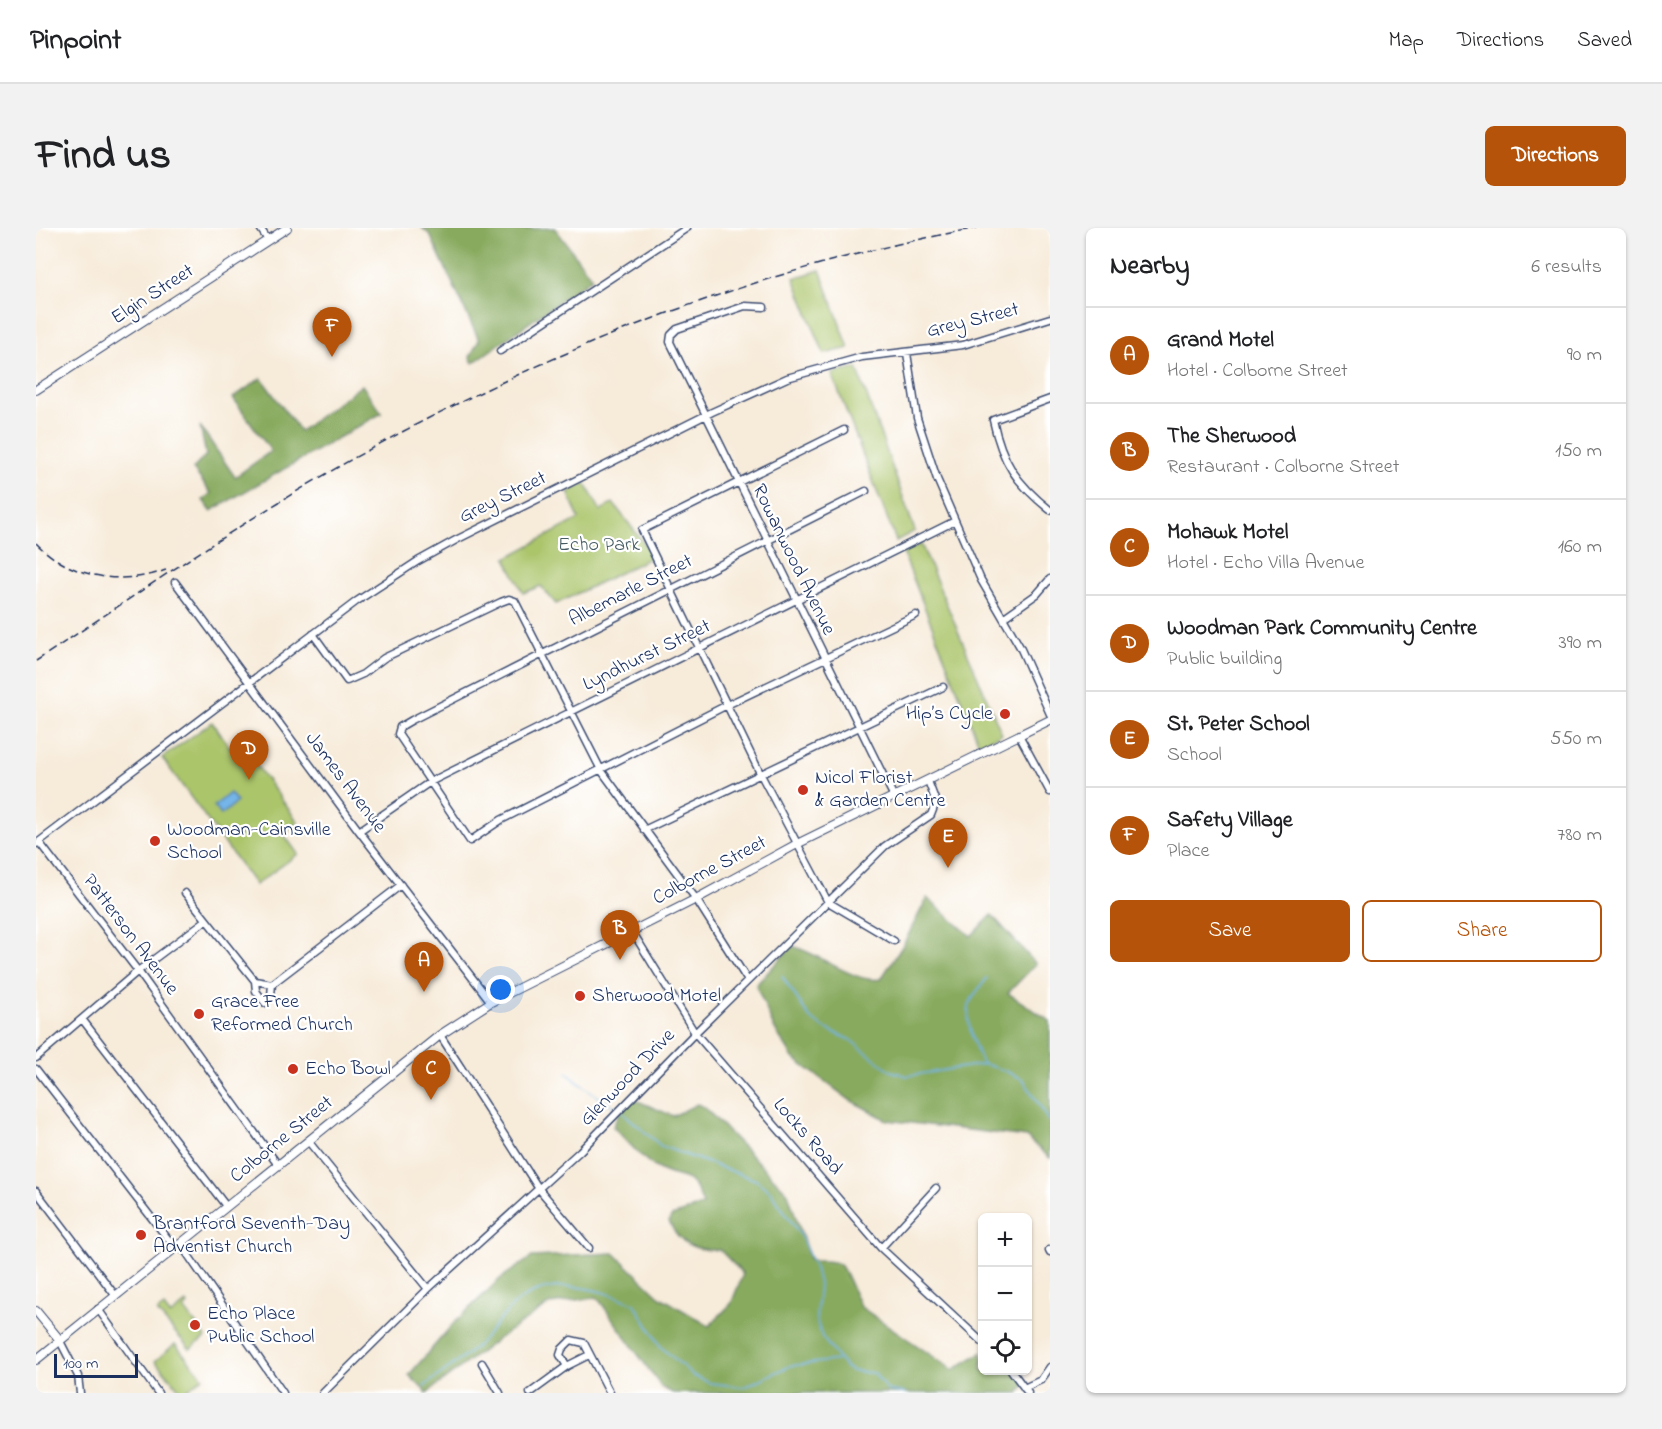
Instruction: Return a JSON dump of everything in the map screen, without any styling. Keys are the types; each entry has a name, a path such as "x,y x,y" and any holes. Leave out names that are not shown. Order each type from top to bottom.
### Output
{"main road":[{"name":"Elgin Street","path":"36,390 287,228"},
{"name":"Colborne Street","path":"39,1358 59,1339 440,1035 491,1002 797,844 1050,720"},
{"path":"36,1311 59,1339"}],"street":[{"path":"260,228 268,240"},
{"path":"500,351 687,228"},
{"name":"Rowanwood Avenue","path":"764,307 745,306 677,329 670,335 671,348 707,414 736,483 894,797"},
{"name":"Grey Street","path":"38,843 313,634 382,584 441,548 769,385 862,357 963,345 1050,318"},
{"path":"907,353 912,392 923,440 955,521 981,580 1027,659 1050,714"},
{"path":"1050,399 993,420 1013,475 1021,486 1050,510"},
{"path":"844,430 642,530 702,648 760,773 828,902 894,941"},
{"name":"Albemarle Street","path":"430,782 398,734 400,727 866,491"},
{"name":"Lyndhurst Street","path":"359,831 430,782 955,521"},
{"path":"1003,618 1037,594 1050,579"},
{"name":"James Avenue","path":"175,582 359,831 491,1002"},
{"path":"313,634 348,681 363,674 384,658 501,602 513,599 601,770 696,898 748,981"},
{"path":"430,782 470,841 501,820 729,704 916,615"},
{"path":"644,830 943,687"},
{"path":"1019,735 1050,792"},
{"name":"Glenwood Drive","path":"323,1393 428,1289 539,1189 885,846 931,815 936,802 928,781"},
{"name":"Patterson Avenue","path":"38,843 138,971 278,1165"},
{"path":"255,981 272,984 401,885"},
{"path":"185,893 255,981 256,991 266,1003 271,996 272,984"},
{"path":"36,1059 138,971 206,921"},
{"name":"Locks Road","path":"632,931 695,1033 881,1248 978,1338"},
{"path":"82,1019 226,1206"},
{"path":"440,1035 539,1189 589,1248"},
{"path":"36,1070 176,1247 186,1252 283,1393"},
{"path":"308,1140 428,1289"},
{"path":"881,1248 936,1188"},
{"path":"36,1191 115,1295"},
{"path":"98,1309 158,1393"},
{"path":"59,1339 78,1376 80,1393"},
{"path":"567,1366 560,1355 566,1343 572,1340 584,1343 610,1393"},
{"path":"530,1393 567,1366 590,1355"},
{"path":"482,1363 500,1393"},
{"path":"1014,1375 1024,1391 1041,1380 1050,1367"}],"green space":[{"path":"422,228 494,228 495,230 555,228 592,278 473,363 470,357 479,340 430,235"},
{"path":"820,270 849,348 824,354 794,278"},
{"path":"857,368 915,531 896,541 832,374"},
{"path":"261,378 300,431 362,385 382,413 211,511 203,500 211,493 193,469 206,455 200,426 235,477 271,451 233,398"},
{"name":"Echo Park","path":"585,483 601,511 613,503 654,556 556,604 541,586 523,593 506,558 579,519 568,492"},
{"path":"921,544 1002,734 979,744 903,553"},
{"path":"212,722 232,750 241,744 298,822 283,833 298,854 255,885 162,758"},
{"path":"927,898 971,936 992,915 1036,964 1008,993 1050,1021 1050,1158 1026,1137 887,1120 850,1100 793,1058 774,1028 756,985 792,946 849,973 860,977 881,979 903,945"},
{"path":"633,1099 673,1116 697,1104 704,1107 788,1193 810,1260 839,1264 861,1307 953,1370 978,1354 978,1375 1019,1375 1027,1382 1019,1393 673,1393 662,1388 597,1297 550,1304 499,1338 427,1393 409,1375 453,1324 501,1278 532,1257 614,1253 659,1296 709,1326 731,1304 743,1274 720,1250 696,1248 684,1241 673,1230 669,1222 672,1216 703,1205 694,1185 689,1180 655,1167 638,1153 613,1127 620,1111"},
{"path":"186,1303 188,1305 184,1309 206,1337 190,1349 157,1312 164,1307 170,1315"},
{"path":"175,1344 203,1377 183,1393 155,1361"}],"water":[{"path":"230,793 237,802 221,815 214,806"}],"waterway":[{"path":"782,976 810,1018 824,1028 849,1039 891,1071 907,1076 984,1064 1003,1070 1023,1079 1050,1122"},
{"path":"983,1065 972,1037 968,1014 972,999 987,978"},
{"path":"567,1073 591,1092 617,1108"},
{"path":"621,1111 661,1146 756,1180 770,1191 800,1234 815,1268 819,1284 816,1319 822,1337 844,1366 852,1371 874,1373 887,1390 905,1393"},
{"path":"424,1387 473,1350 508,1310 520,1300 548,1288 563,1287 593,1290 635,1304 661,1347 694,1376 710,1383 744,1387 790,1366 838,1360"}],"railway":[{"path":"36,661 209,546 297,491 387,440 528,370 600,339 748,285 900,244 977,228"},
{"path":"36,543 64,564 97,576 131,577 166,570"}],"place":[{"name":"Safety Village","path":"332,357"},
{"name":"Hip’s Cycle","path":"1005,714"},
{"name":"Woodman Park Community Centre","path":"249,780"},
{"name":"Nicol Florist & Garden Centre","path":"803,790"},
{"name":"Woodman-Cainsville School","path":"155,841"},
{"name":"St. Peter School","path":"948,868"},
{"name":"The Sherwood","path":"620,960"},
{"name":"Grand Motel","path":"424,992"},
{"name":"Sherwood Motel","path":"580,996"},
{"name":"Grace Free Reformed Church","path":"199,1014"},
{"name":"Echo Bowl","path":"293,1069"},
{"name":"Mohawk Motel","path":"431,1100"},
{"name":"Brantford Seventh-Day Adventist Church","path":"141,1235"},
{"name":"Echo Place Public School","path":"195,1325"}]}
